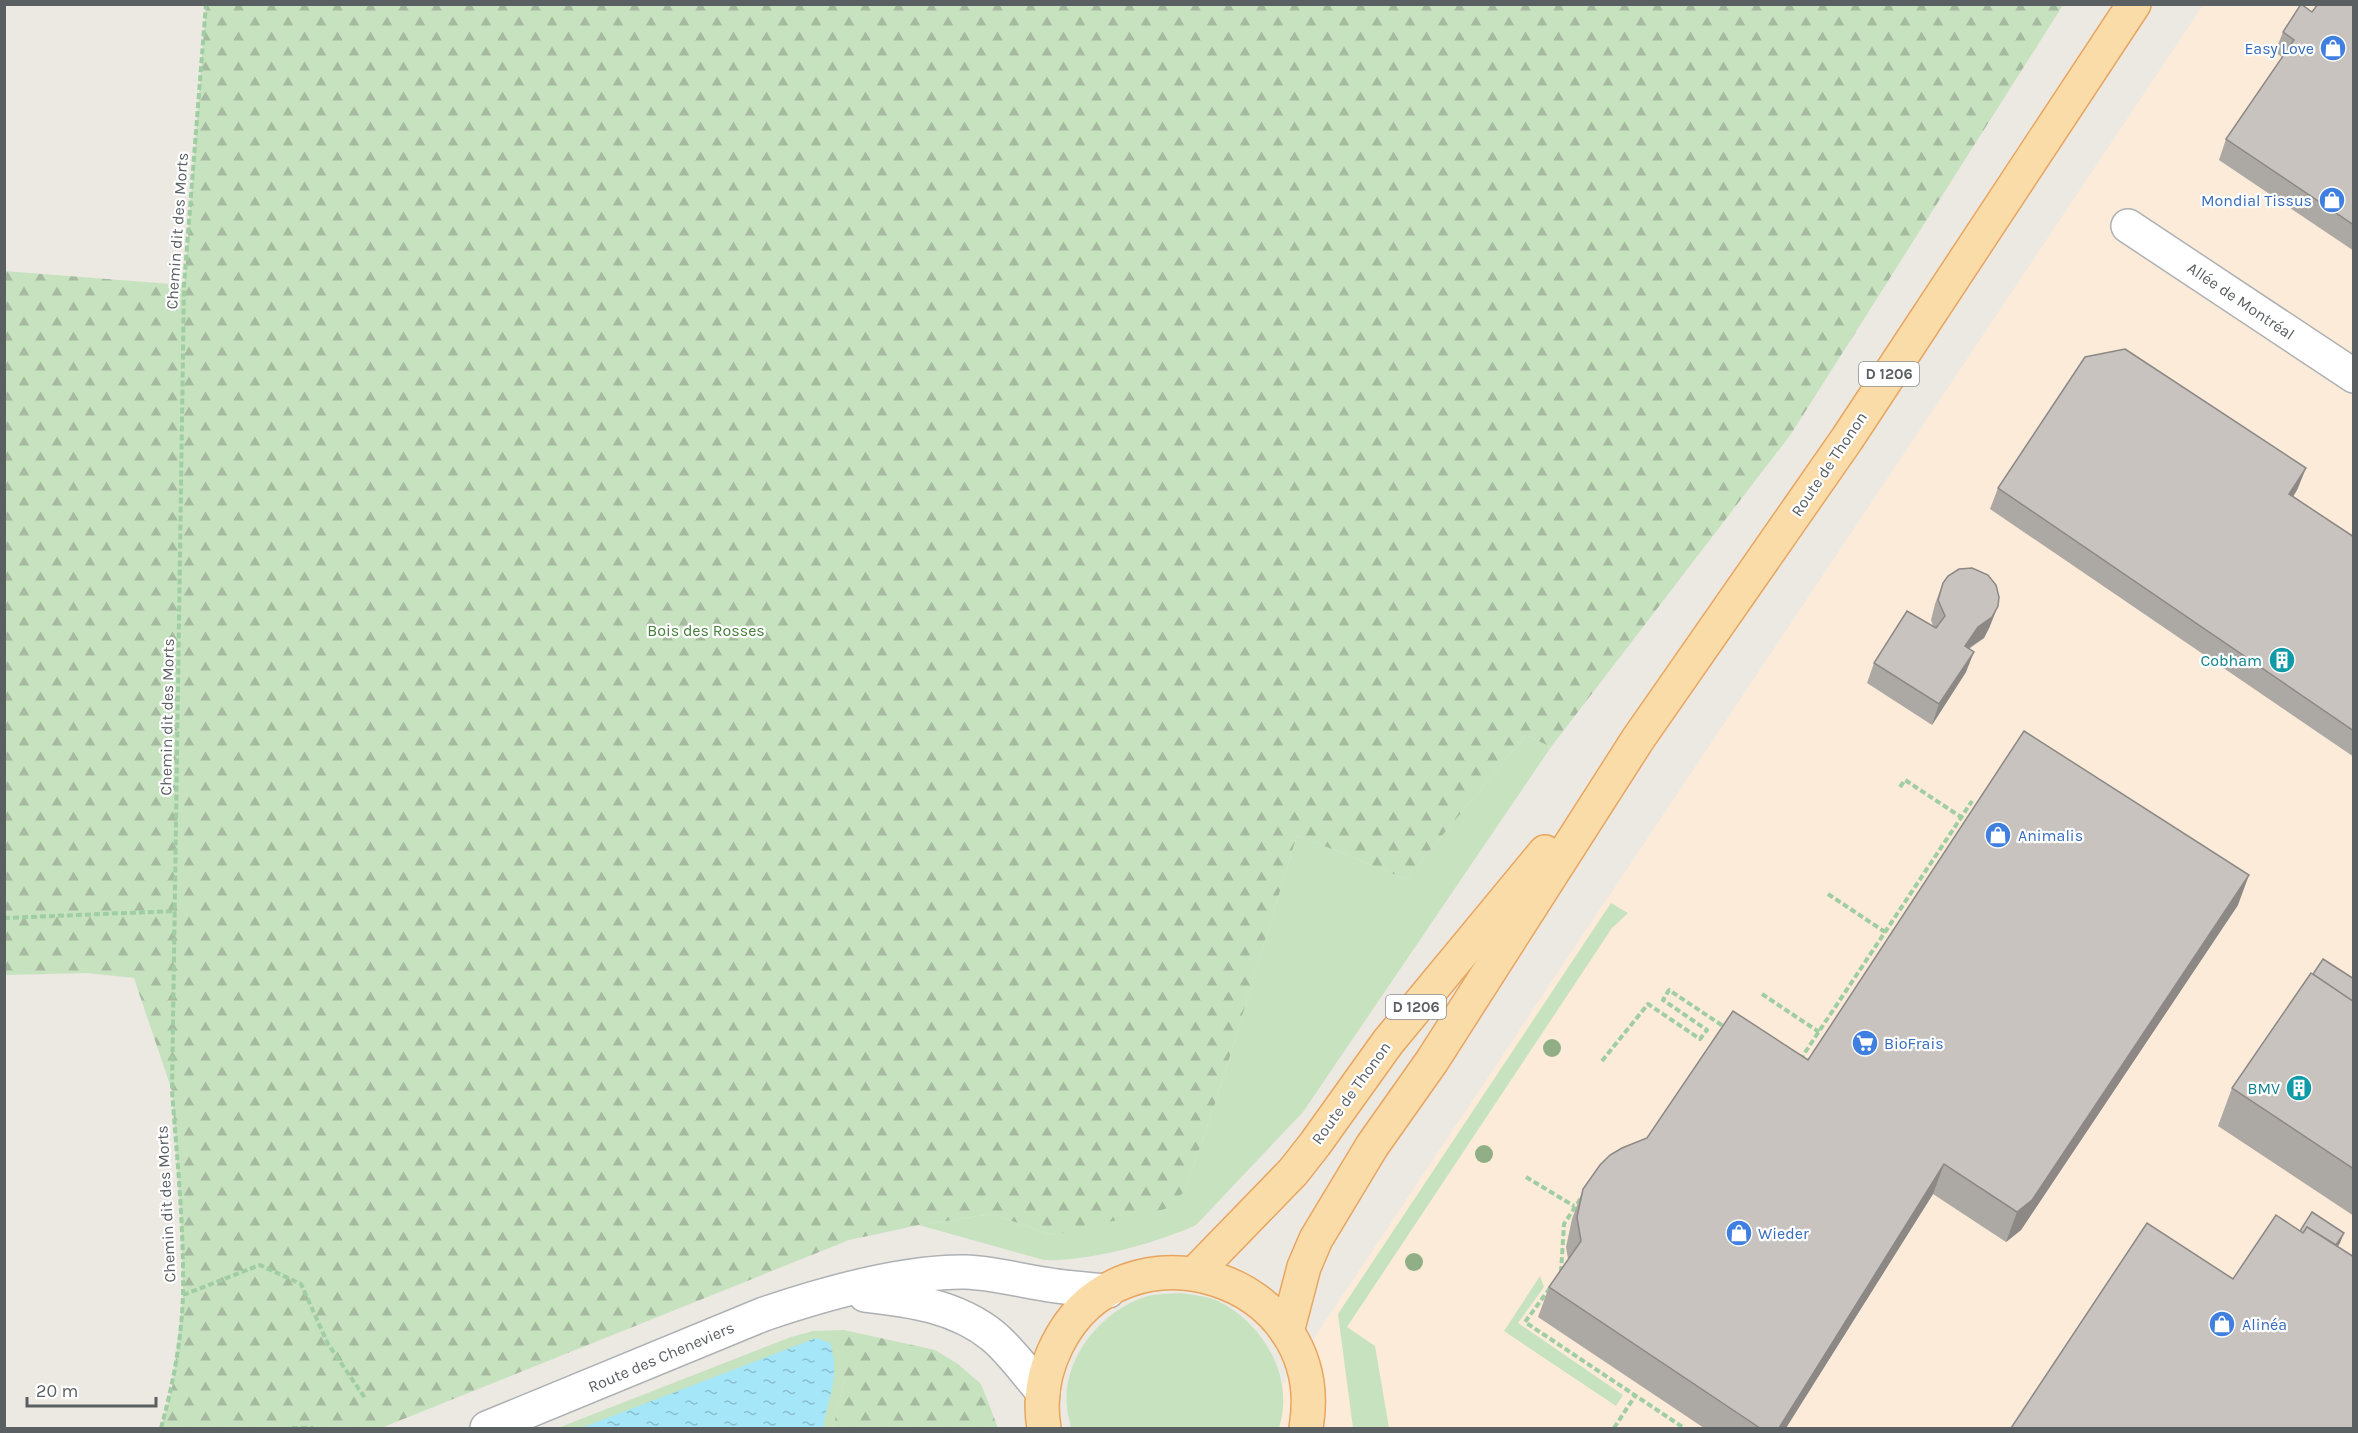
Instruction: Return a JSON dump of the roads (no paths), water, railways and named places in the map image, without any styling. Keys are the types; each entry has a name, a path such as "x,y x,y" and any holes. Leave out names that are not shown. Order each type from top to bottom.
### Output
{"main road":[{"name":"Route de Thonon","path":"1287,1332 1304,1267 1321,1229 1372,1146 1432,1061 1638,740 1846,439 2134,4"},
{"name":"Route de Thonon","path":"1194,1274 1293,1172 1388,1042 1638,740"},
{"path":"1044,1428 1041,1405 1048,1365 1066,1328 1085,1307 1108,1291 1139,1277 1161,1273 1194,1274 1227,1282 1247,1293 1265,1307 1287,1332 1297,1350 1306,1379 1308,1400 1306,1428"}],"street":[{"name":"Allée de Montréal","path":"2128,226 2354,376"},
{"name":"Route des Cheneviers","path":"487,1428 764,1314 801,1301 901,1278 945,1272 969,1272 1047,1285 1108,1291"},
{"name":"Route des Cheneviers","path":"836,1293 920,1302 954,1313 992,1336 1043,1392"}],"water":[{"path":"816,1338 830,1343 834,1366 823,1428 581,1428"}],"place":[{"name":"Easy Love","path":"2333,48"},
{"name":"Mondial Tissus","path":"2332,200"},
{"name":"Cobham","path":"2282,660"},
{"name":"Animalis","path":"1998,835"},
{"name":"BioFrais","path":"1865,1043"},
{"name":"BMV","path":"2299,1088"},
{"name":"Wieder","path":"1739,1233"},
{"name":"Alinéa","path":"2222,1324"}],"park label":[{"name":"Bois des Rosses","path":"706,630"}]}
